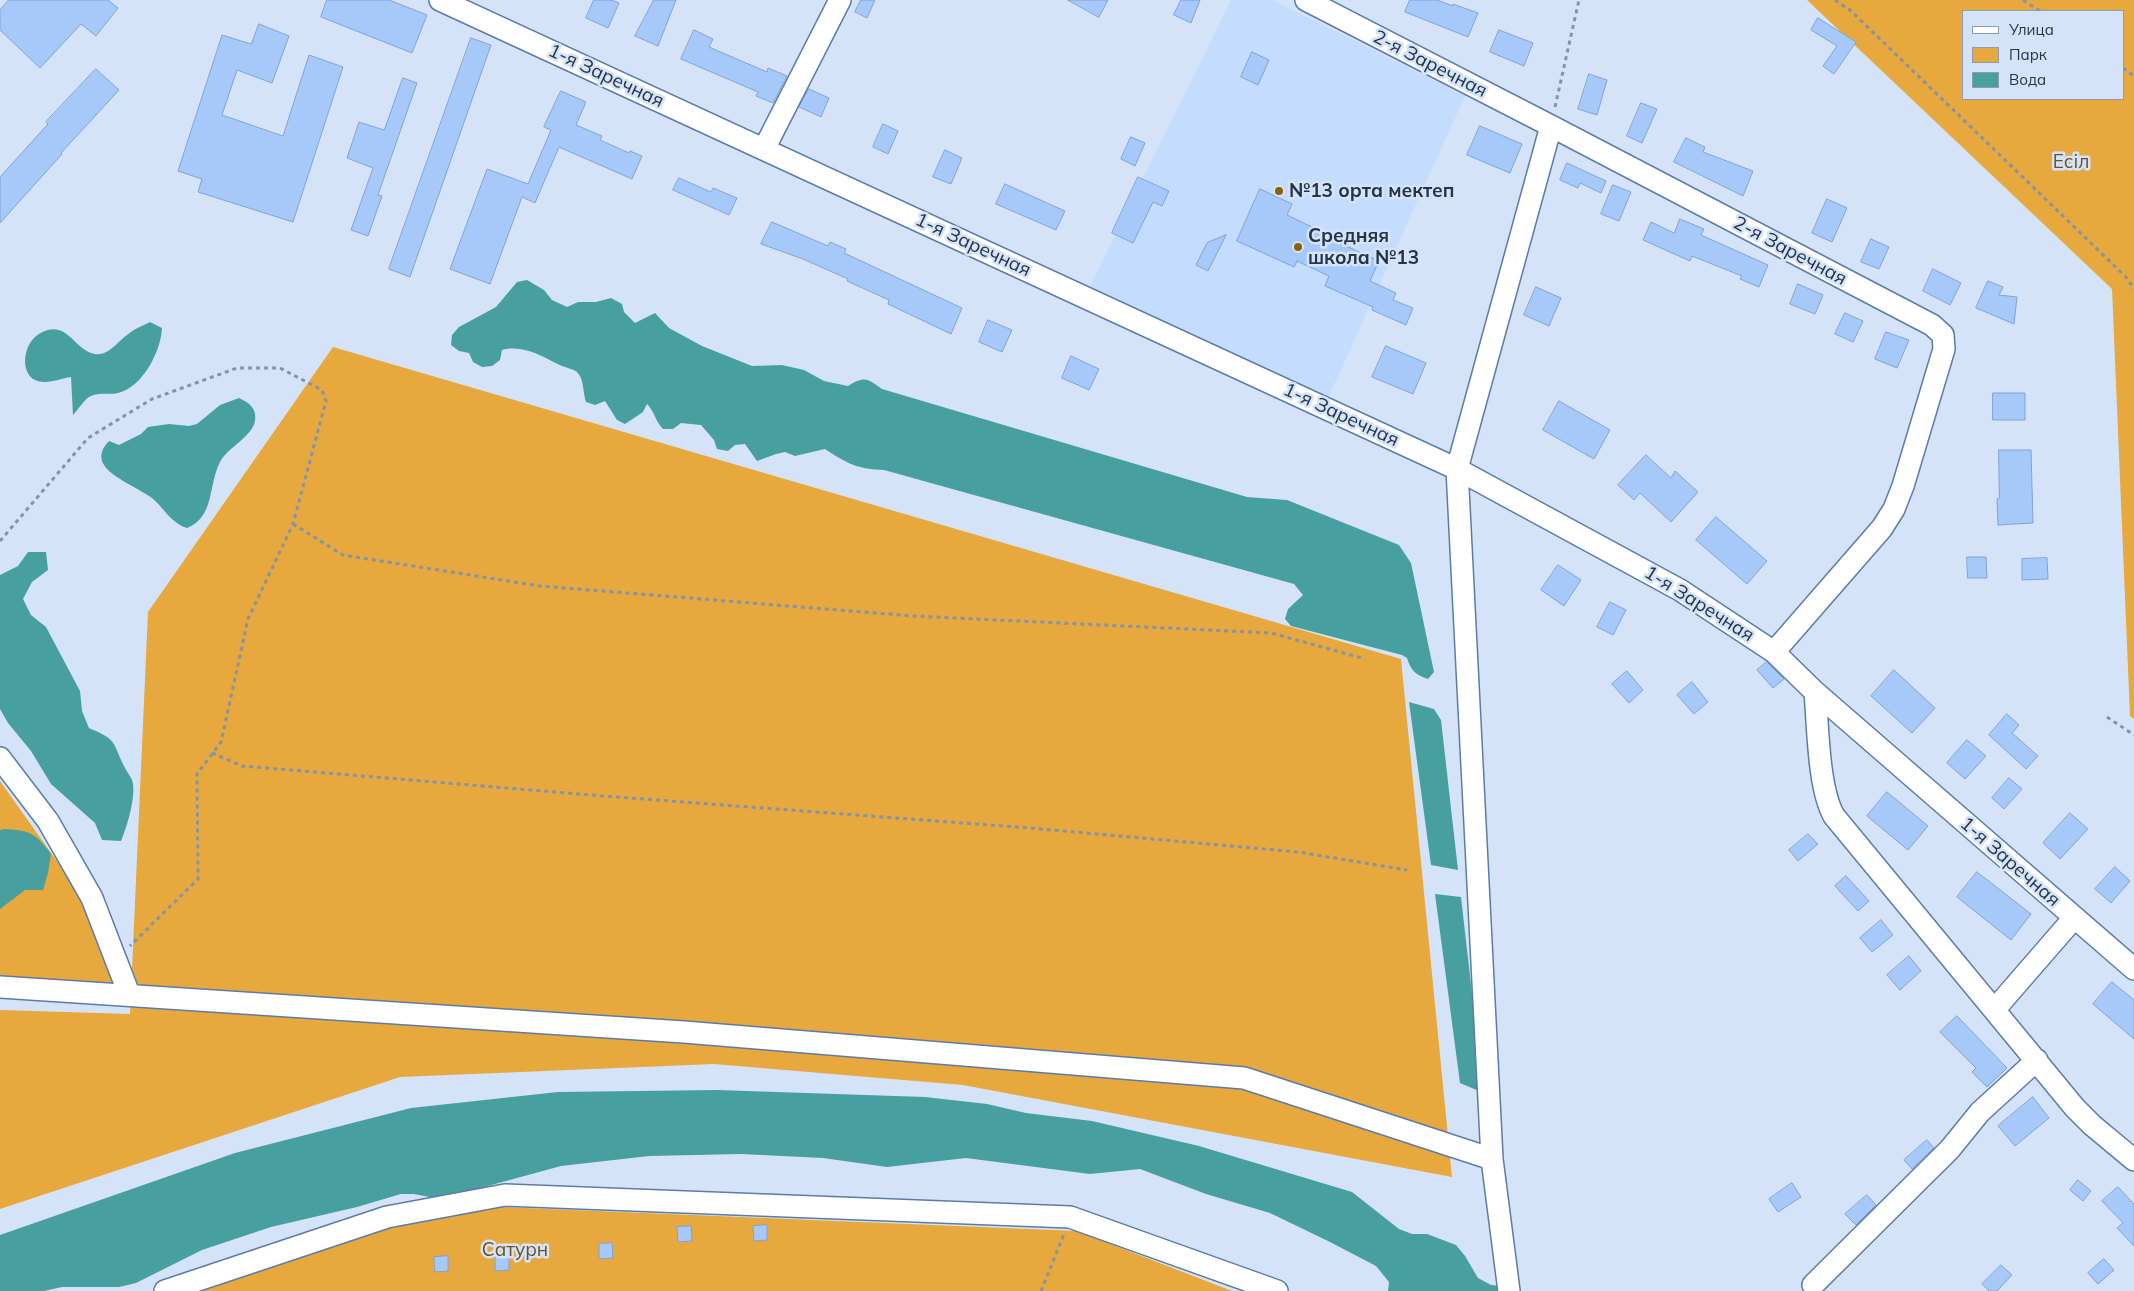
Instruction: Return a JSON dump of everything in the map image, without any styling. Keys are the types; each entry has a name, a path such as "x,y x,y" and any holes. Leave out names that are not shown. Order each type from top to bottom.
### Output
{"street":[{"path":"764,149 840,0"},
{"name":"2-я Заречная","path":"1306,0 1932,325 1943,335 1944,349 1903,486 1894,509 1882,528 1774,652"},
{"name":"1-я Заречная","path":"452,2 764,149 1457,469 1680,590 1774,652 1815,692 2134,969"},
{"path":"1509,1291 1492,1159 1457,469 1551,126"},
{"path":"1815,692 1824,785 1829,808 1834,816 1995,1008 2083,1117 2134,1160"},
{"path":"0,758 48,821 92,898 129,994"},
{"path":"1995,1008 2074,918"},
{"path":"0,987 684,1032 1244,1078 1492,1159"},
{"path":"1813,1285 1950,1149 1980,1112 2037,1060"},
{"path":"165,1291 387,1217 505,1195 1070,1217 1277,1291"}],"path":[{"path":"1551,126 1579,0"},
{"path":"1835,0 1850,10 2126,277 2134,289"},
{"path":"2023,0 2038,10"},
{"path":"0,541 88,438 152,399 237,368 280,368 322,390 326,401 293,524 248,619 221,742 197,774 198,879 116,960"},
{"path":"293,524 343,555 540,586 913,616 1271,633 1362,658"},
{"path":"2107,717 2134,735"},
{"path":"212,753 242,766 1030,828 1298,852 1407,870"},
{"path":"1040,1291 1070,1217"}],"shaded area":[{"name":"№13 орта мектеп","path":"1231,0 1273,0 1465,96 1328,398 1090,286"}],"green space":[{"name":"Есіл","path":"1807,0 2134,0 2134,719 2130,716 2112,289"},
{"path":"333,347 1401,659 1452,1177 963,1085 714,1064 400,1077 0,1209 0,1010 130,1014 148,612"},
{"path":"0,781 76,888 114,986 0,982"},
{"name":"Сатурн","path":"501,1207 1077,1231 1232,1291 201,1291 389,1227"}],"water":[{"path":"527,280 544,290 552,300 567,307 578,302 596,302 611,298 622,304 624,312 635,323 655,313 669,328 702,346 752,366 782,365 804,370 824,381 848,386 862,380 873,382 882,389 1247,497 1287,500 1399,545 1411,563 1434,672 1428,679 1414,672 1407,658 1402,655 1291,626 1285,619 1288,609 1303,595 1294,584 884,470 860,467 825,449 795,456 785,452 757,461 745,444 735,445 728,451 717,449 714,440 701,425 681,423 673,429 663,429 647,404 643,412 625,424 617,420 605,401 595,405 586,402 581,378 574,370 533,352 518,349 502,350 500,360 492,366 482,367 473,362 469,353 459,351 451,345 452,335 459,327 496,307 517,282"},
{"path":"150,322 162,328 161,337 154,357 143,376 135,384 118,393 98,394 89,397 73,415 71,377 48,382 36,381 26,370 26,354 33,339 49,330 63,332 88,352 100,354 109,351 132,331"},
{"path":"239,398 249,404 254,410 255,421 253,427 220,462 207,508 196,523 187,528 176,523 152,498 113,474 102,462 102,452 109,441 119,445 141,434 148,427 169,424 189,426 197,424 220,405"},
{"path":"28,552 46,552 48,570 32,582 23,599 31,615 46,627 80,691 82,711 89,728 110,739 132,780 132,802 121,841 102,840 95,823 51,784 31,751 8,723 0,709 0,575 18,566"},
{"path":"1409,702 1434,709 1441,720 1458,870 1431,865"},
{"path":"0,830 20,830 31,834 41,841 51,854 43,890 25,890 0,909"},
{"path":"1435,894 1461,897 1481,1072 1479,1091 1460,1083"},
{"path":"717,1090 925,1097 987,1104 1026,1113 1092,1121 1199,1146 1352,1192 1399,1229 1412,1234 1427,1234 1456,1245 1478,1278 1491,1285 1502,1286 1503,1291 1388,1291 1389,1282 1376,1266 1330,1242 1270,1213 1206,1194 1140,1169 1090,1174 966,1158 887,1167 823,1158 741,1154 649,1156 561,1166 440,1199 414,1194 401,1194 357,1207 271,1227 202,1250 136,1283 119,1287 62,1287 44,1291 0,1291 0,1235 235,1153 411,1108 558,1092"}],"building":[{"path":"9,0 108,0 118,8 96,36 81,24 40,68 0,30 0,10"},
{"path":"327,0 389,0 427,15 412,53 321,17"},
{"path":"594,0 611,0 619,3 608,28 586,18"},
{"path":"654,0 676,0 658,46 635,36"},
{"path":"861,0 875,0 867,18 855,12"},
{"path":"1068,0 1108,0 1099,17"},
{"path":"1181,0 1200,0 1191,23 1174,15"},
{"path":"1410,0 1437,0 1478,13 1468,37 1405,12"},
{"path":"1818,18 1856,42 1834,74 1823,66 1837,46 1811,30"},
{"path":"259,24 289,36 272,83 237,70 222,115 283,136 309,55 343,67 293,222 198,192 202,179 178,171 222,35 251,44"},
{"path":"694,30 713,39 709,47 767,72 768,68 787,76 773,103 756,96 758,92 681,59"},
{"path":"1499,30 1533,43 1524,66 1490,52"},
{"path":"471,38 491,45 410,277 389,269"},
{"path":"1252,52 1269,60 1258,85 1241,77"},
{"path":"96,69 119,90 0,223 0,177 48,124 46,122"},
{"path":"1589,74 1607,80 1597,115 1578,109"},
{"path":"403,78 417,83 378,195 382,196 368,236 351,230 373,168 347,158 359,122 384,130"},
{"path":"809,89 829,98 821,117 799,107"},
{"path":"561,91 586,102 576,125 602,136 600,140 629,153 630,151 642,156 632,179 559,147 535,203 522,197 490,284 450,269 487,169 528,184 551,130 544,127"},
{"path":"1641,103 1657,109 1642,143 1627,136"},
{"path":"883,124 898,131 888,154 873,147"},
{"path":"1480,126 1522,144 1510,173 1467,155"},
{"path":"1131,137 1145,143 1135,166 1121,159"},
{"path":"1686,138 1705,147 1703,152 1753,171 1743,196 1674,162"},
{"path":"945,150 962,158 951,184 933,177"},
{"path":"1567,163 1606,181 1601,193 1580,183 1578,188 1560,180"},
{"path":"1138,177 1169,191 1162,206 1153,202 1133,243 1112,233"},
{"path":"679,178 711,192 713,188 737,198 729,215 673,190"},
{"path":"1005,184 1065,211 1056,230 996,204"},
{"path":"1613,185 1631,192 1619,221 1601,214"},
{"name":"Средняя школа №13","path":"1260,189 1292,204 1287,215 1312,227 1311,230 1379,261 1370,281 1396,293 1393,300 1413,308 1406,325 1372,310 1373,307 1325,286 1329,276 1297,261 1294,267 1237,241"},
{"path":"1827,199 1847,208 1832,242 1812,233"},
{"path":"1680,219 1704,229 1701,235 1768,265 1759,287 1740,279 1742,276 1692,256 1690,261 1643,240 1651,222 1674,233"},
{"path":"772,222 828,246 830,242 846,249 844,253 962,308 951,334 888,304 889,300 847,281 848,279 803,259 761,244"},
{"path":"1226,235 1208,271 1196,265 1207,243"},
{"path":"1871,239 1889,247 1879,269 1861,262"},
{"path":"1933,269 1961,283 1950,305 1923,291"},
{"path":"1988,281 2003,287 1999,295 2017,297 2014,324 1976,308"},
{"path":"1798,284 1823,295 1815,314 1790,304"},
{"path":"1536,287 1561,298 1549,326 1524,315"},
{"path":"1845,313 1863,321 1853,342 1835,334"},
{"path":"988,320 1012,330 1002,352 979,342"},
{"path":"1886,332 1909,340 1897,368 1875,359"},
{"path":"1386,346 1426,363 1413,394 1372,377"},
{"path":"1071,356 1099,369 1089,390 1062,378"},
{"path":"1993,393 2025,393 2025,420 1993,420"},
{"path":"1559,401 1610,430 1594,459 1543,430"},
{"path":"1999,450 2031,450 2033,523 1998,525"},
{"path":"1646,455 1671,478 1675,471 1698,492 1671,522 1640,493 1634,500 1618,485"},
{"path":"1716,517 1767,561 1747,584 1696,540"},
{"path":"1967,557 1986,557 1987,578 1968,578"},
{"path":"2047,558 2048,579 2022,580 2022,559"},
{"path":"1558,565 1581,580 1564,606 1541,590"},
{"path":"1610,602 1626,610 1613,635 1597,627"},
{"path":"1767,662 1784,679 1773,688 1757,670"},
{"path":"1894,670 1935,708 1912,733 1871,696"},
{"path":"1627,671 1643,690 1629,703 1612,684"},
{"path":"1692,682 1708,702 1694,714 1677,695"},
{"path":"2007,714 2019,725 2012,733 2038,756 2026,769 1989,735"},
{"path":"1967,740 1986,756 1965,779 1947,763"},
{"path":"2009,778 2022,789 2004,809 1992,798"},
{"path":"1887,792 1928,826 1908,850 1867,816"},
{"path":"2070,813 2088,829 2060,859 2043,843"},
{"path":"1808,834 1818,844 1798,861 1789,850"},
{"path":"2115,867 2130,881 2111,903 2095,889"},
{"path":"1977,872 2031,914 2011,940 1957,897"},
{"path":"1846,876 1869,901 1858,911 1835,886"},
{"path":"1881,920 1893,935 1872,952 1860,938"},
{"path":"1909,956 1921,971 1900,990 1887,975"},
{"path":"2112,982 2134,1000 2134,1039 2093,1004"},
{"path":"1957,1016 2007,1068 1987,1087 1972,1072 1976,1068 1940,1032"},
{"path":"2033,1097 2049,1118 2015,1146 1998,1126"},
{"path":"1927,1140 1934,1148 1912,1169 1904,1160"},
{"path":"2078,1180 2091,1191 2083,1201 2070,1190"},
{"path":"1792,1183 1801,1197 1778,1212 1769,1199"},
{"path":"2118,1187 2134,1204 2134,1246 2117,1228 2123,1223 2102,1201"},
{"path":"1867,1195 1876,1205 1856,1225 1845,1214"},
{"path":"767,1225 767,1240 754,1241 753,1226"},
{"path":"691,1226 692,1241 678,1242 677,1227"},
{"path":"612,1243 613,1258 599,1259 599,1244"},
{"path":"509,1255 509,1270 495,1271 495,1256"},
{"path":"448,1256 448,1271 435,1272 434,1257"},
{"path":"2104,1259 2114,1270 2098,1284 2088,1273"},
{"path":"2001,1265 2012,1275 1997,1291 1989,1291 1982,1284"}],"place":[{"name":"№13 орта мектеп","path":"1279,191"},
{"name":"Средняя школа №13","path":"1298,247"}]}
